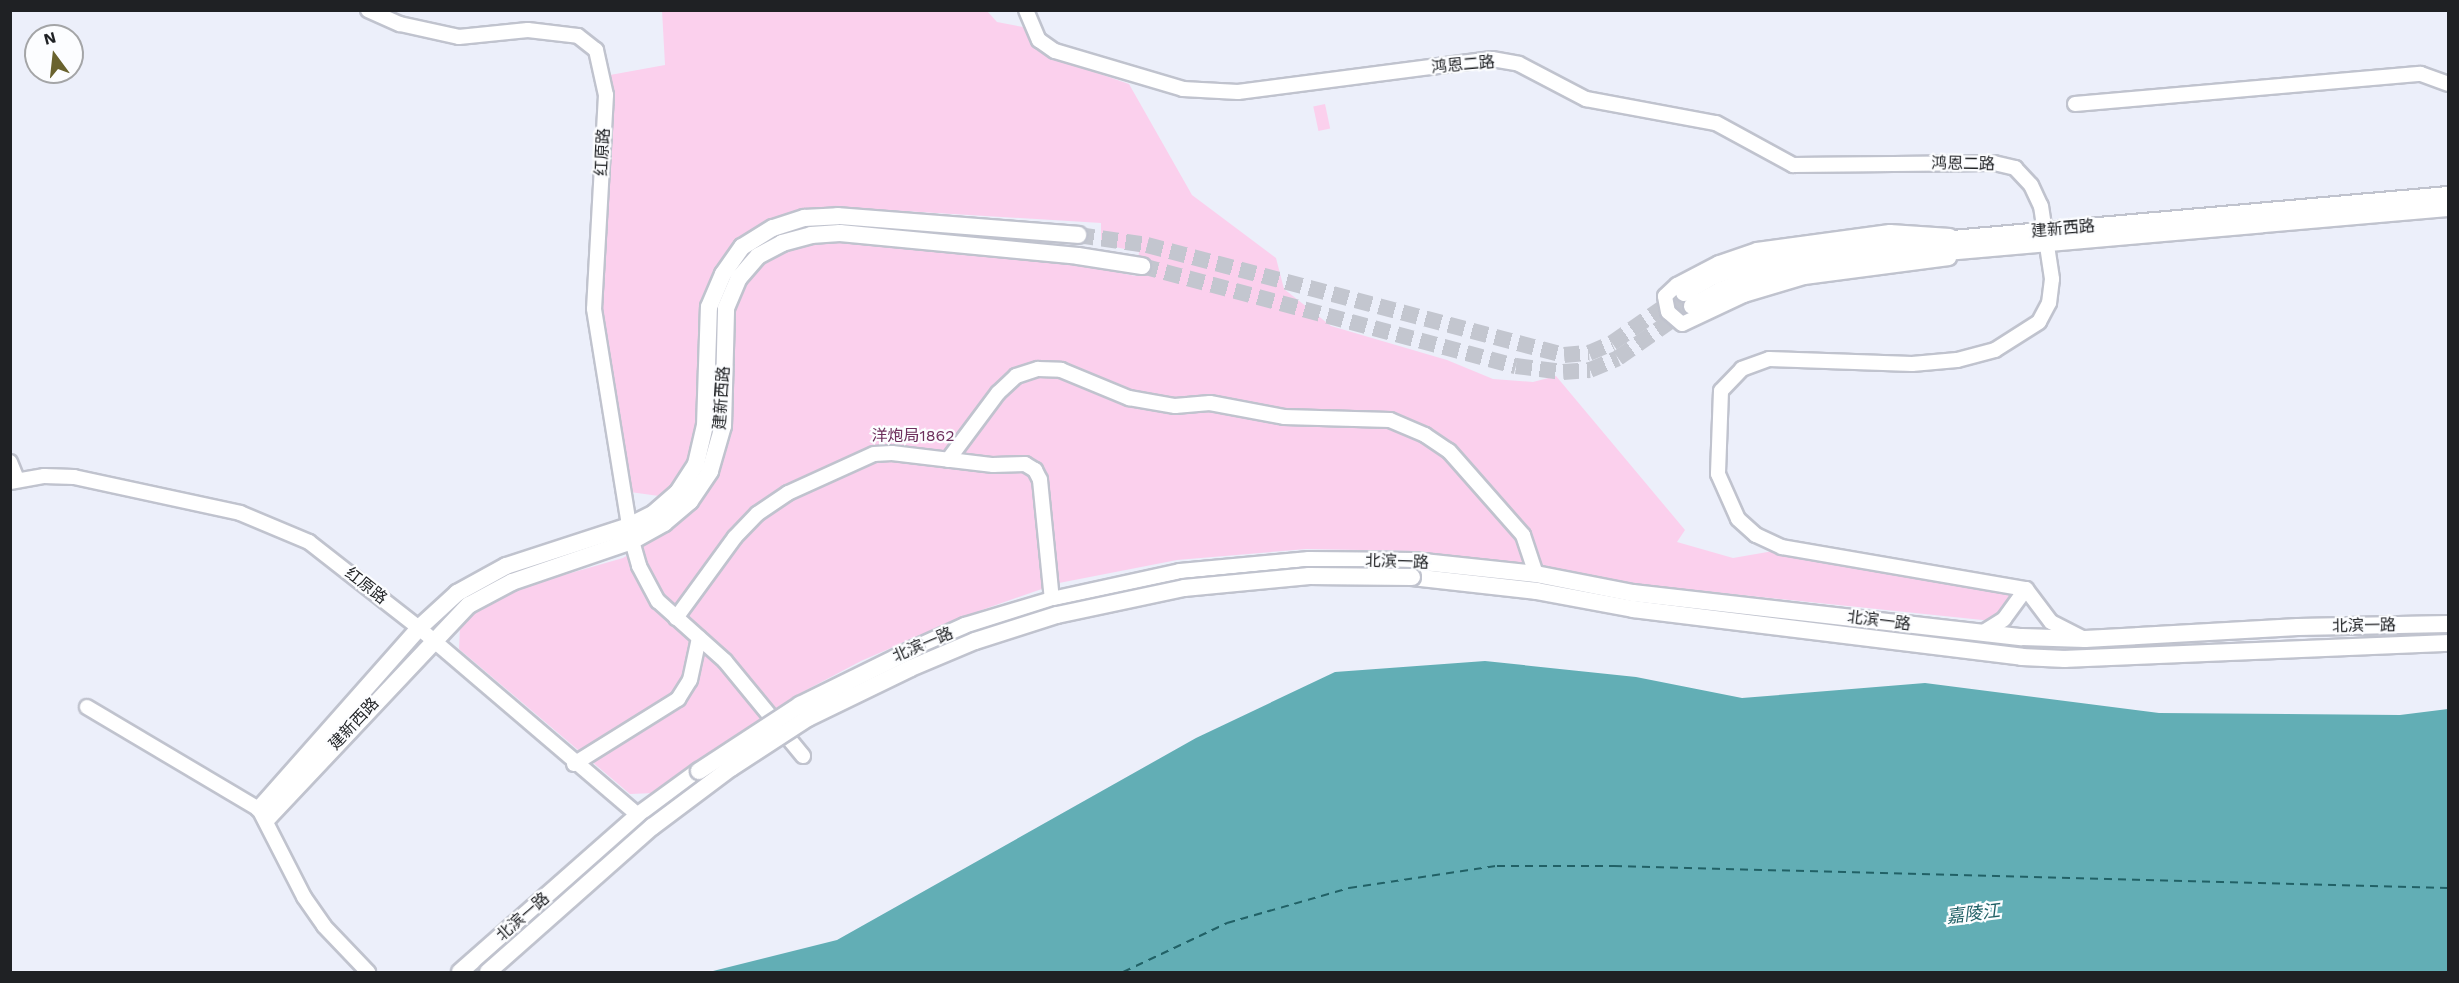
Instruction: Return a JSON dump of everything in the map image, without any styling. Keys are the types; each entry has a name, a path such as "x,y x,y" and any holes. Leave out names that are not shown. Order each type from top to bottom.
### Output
{"main road":[{"name":"建新西路","path":"2448,195 2046,237 1990,248 1809,264 1762,275 1688,299 1714,276 1796,254 1961,238 2046,237 2448,208"},
{"name":"建新西路","path":"263,814 469,605 512,582 631,533 678,492 696,464 705,426 709,307 723,273 742,247 783,225 838,216 1078,235"},
{"name":"建新西路","path":"263,814 419,628 457,593 506,566 664,523 690,501 710,471 723,426 726,308 739,278 758,256 782,243 811,235 840,234 1078,255 1142,266"},
{"name":"北滨一路","path":"460,972 638,816 722,754 800,705 965,626 1052,600 1180,572 1309,560 1414,561 1536,574 1633,593 1983,633 2085,639 2298,627 2448,624"},
{"name":"北滨一路","path":"488,972 652,827 808,718 873,684 975,641 1057,615 1184,588 1309,576 1412,577 1537,591 1633,609 2022,657 2065,659 2448,643"}],"street":[{"name":"红原路","path":"368,10 400,24 459,38 528,30 578,36 596,50 606,95 594,309 631,533 639,566 658,601 754,693 803,756"},
{"name":"鸿恩二路","path":"1026,10 1039,40 1055,51 1183,89 1238,92 1492,59 1519,64 1586,99 1716,123 1793,165 1994,163 2015,168 2031,185 2041,206 2046,237 2052,279 2049,303 2039,322 1995,350 1957,360 1912,364 1769,359 1742,369 1721,391 1718,474 1738,519 1756,536 1782,548 2025,589"},
{"path":"2075,104 2421,74 2448,84"},
{"path":"1961,238 1930,232 1890,232 1757,250 1719,263 1677,285 1665,296 1668,312 1682,324 1744,295 1804,277 1929,262 1990,248"},
{"path":"948,460 998,393 1016,376 1038,369 1061,370 1129,398 1175,406 1210,403 1284,417 1390,420 1425,435 1449,451 1523,535 1536,574"},
{"path":"676,618 735,537 757,514 788,493 874,454 1025,464 1035,470 1040,480 1052,600"},
{"path":"10,462 13,482"},
{"name":"红原路","path":"13,482 74,477 240,513 275,525 309,542 433,639 574,764 652,827"},
{"path":"1983,633 2004,619 2025,589 2050,622 2085,639"},
{"path":"574,764 678,699 690,680 699,638"},
{"path":"87,707 263,814 304,897 324,926 368,972"}],"green space":[{"name":"洋炮局1862","path":"662,10 987,11 997,22 1023,27 1032,42 1057,59 1129,84 1192,195 1276,258 1284,289 1331,326 1447,360 1493,379 1533,382 1556,376 1685,530 1677,542 1733,558 1779,550 2010,591 2012,599 1992,621 1635,584 1415,551 1306,549 1177,560 1059,583 962,617 861,661 795,696 655,793 630,794 459,649 460,627 472,613 515,589 623,558 670,529 697,504 716,473 730,309 743,279 762,258 813,239 1074,264 1136,276 1139,252 1101,244 1101,223 838,207 803,209 768,220 735,244 716,271 699,428 690,460 676,484 659,496 630,492 602,309 613,95 610,75 665,65"},
{"path":"1325,104 1330,128 1318,131 1313,106"}],"water":[{"name":"嘉陵江","path":"1485,661 1636,677 1742,698 1925,683 2159,713 2400,715 2448,709 2448,972 709,972 837,940 1196,738 1335,672"}],"ferry route":[{"path":"1123,972 1227,923 1349,888 1497,866 1614,866 2448,888"}],"tunnel":[{"path":"1078,235 1147,245 1564,355 1589,353 1612,343 1684,293"},
{"path":"1142,266 1516,366 1563,372 1590,370 1618,358 1692,306"}]}
